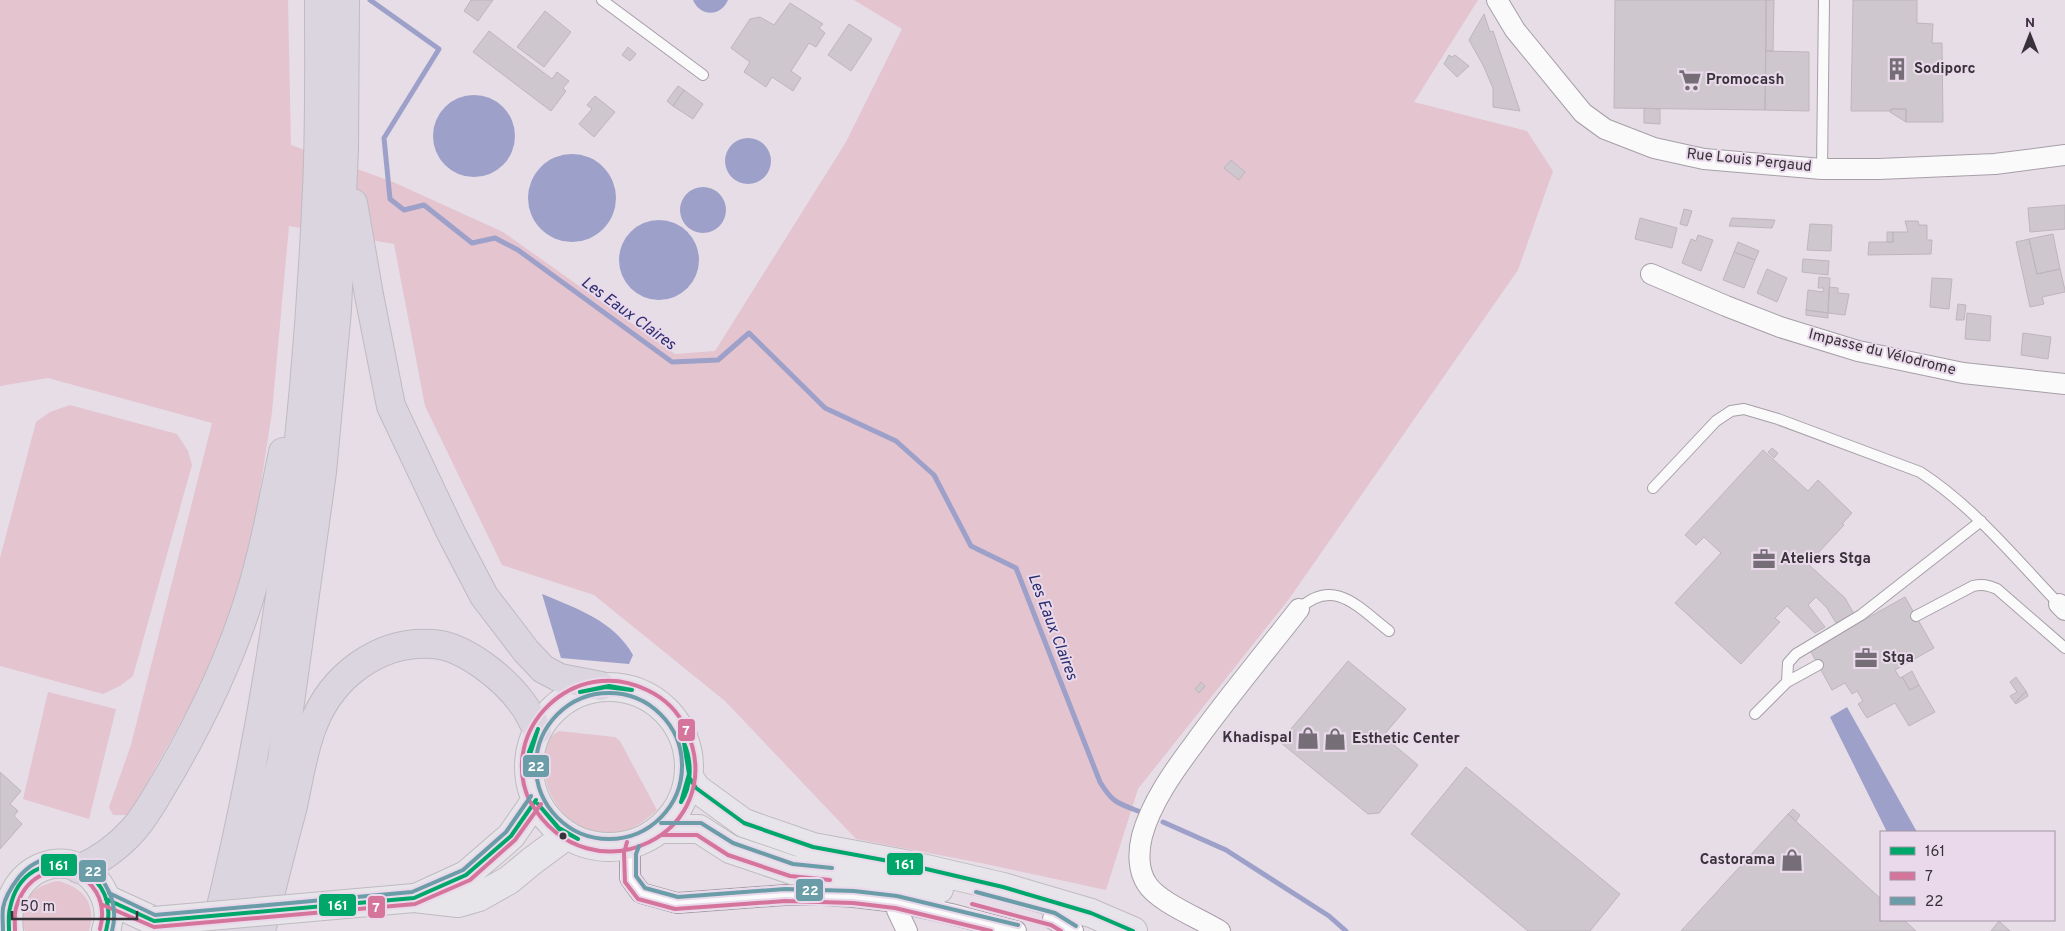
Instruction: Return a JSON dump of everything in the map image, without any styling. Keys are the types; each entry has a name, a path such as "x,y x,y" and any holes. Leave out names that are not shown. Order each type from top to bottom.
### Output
{"highway":[{"path":"214,931 250,775 269,672 285,570 302,421 317,187 319,0"},
{"path":"238,931 282,760 319,491 337,310 344,149 346,0"},
{"path":"344,149 369,295 391,406 451,532 484,596 526,651 543,669 560,678 601,686"},
{"path":"80,868 94,863 116,847 134,828 154,801 187,744 224,666 248,601 266,538 284,444 302,421"},
{"path":"261,931 313,725 330,693 348,673 371,657 396,648 421,643 445,645 465,654 488,670 513,692 523,704 537,730"}],"main road":[{"path":"601,686 625,688 640,693 648,696 667,710 681,730 689,753 689,777 684,796 674,814 661,828 648,837 633,844 617,847 600,847 583,843 567,835 549,820 536,800 530,782 528,765 531,747 537,730 553,708 575,693 601,686"},
{"path":"689,777 696,788 744,823 813,847 906,864 1003,887 1091,913 1133,931"},
{"path":"414,898 466,875 511,836 536,800"},
{"path":"661,828 699,829 730,848 792,870 884,880 938,889 1086,931"},
{"path":"119,931 154,921 414,898 458,903 479,896 509,880 567,835"},
{"path":"9,931 6,916 7,892 35,869 50,864 65,864 80,868 96,881 106,899 109,912 106,931"},
{"path":"106,899 154,921"}],"street":[{"name":"Rue Louis Pergaud","path":"1497,0 1515,30 1583,113 1606,129 1654,148 1704,159 1822,169 1878,169 1995,164 2065,155"},
{"name":"Impasse du Vélodrome","path":"1651,274 1726,306 1780,326 1858,351 1964,373 2065,384"},
{"path":"1220,931 1157,895 1147,884 1140,870 1139,854 1142,836 1154,807 1172,774 1216,713 1299,610"},
{"path":"633,844 630,853 630,878 641,893 677,903 824,895 896,902 1016,931"},
{"path":"896,902 897,910 907,931"}],"lane":[{"path":"602,0 702,75"},
{"path":"1822,169 1824,0"},
{"path":"1653,488 1716,421 1732,411 1744,409 1778,419 1920,472 1935,482 1981,521 2062,607"},
{"path":"1787,682 1788,663 1796,654 1861,615 1981,521"},
{"path":"1916,616 1980,584 1997,590 2065,648"},
{"path":"1299,610 1307,602 1318,596 1329,593 1340,594 1389,630"},
{"path":"1755,714 1787,682 1818,665"}],"shaded area":[{"path":"0,0 288,0 291,145 393,182 503,232 675,354 715,351 846,142 902,29 854,0 1478,0 1414,102 1527,131 1553,171 1518,270 1289,599 1138,789 1106,890 856,839 725,701 594,595 502,565 425,406 394,244 289,226 272,412 252,542 216,659 129,815 113,815 109,807 131,745 212,423 48,378 0,386"},
{"path":"70,405 177,434 188,451 192,465 133,676 120,686 103,694 0,666 0,558 36,422 50,412"},
{"path":"48,692 116,709 89,819 23,799"},
{"path":"559,731 615,737 620,741 657,810 646,820 634,827 609,834 594,832 568,818 550,793 545,779 544,763 547,747 550,737"},
{"path":"58,881 75,888 90,905 91,921 89,931 25,931 21,921 21,912 27,897 33,891"}],"water":[{"path":"693,0 728,0 721,10 710,13 700,10"},
{"path":"466,95 482,95 497,102 508,113 515,128 512,152 503,165 482,177 466,177 451,170 440,159 433,144 433,128 440,113 451,102"},
{"path":"748,138 761,142 767,148 771,161 767,174 761,180 748,184 735,180 729,174 725,161 729,148 735,142"},
{"path":"572,154 589,158 603,167 612,181 616,198 612,215 603,229 589,238 572,242 555,238 541,229 532,215 528,198 532,181 541,167 555,158"},
{"path":"698,187 708,187 722,197 726,210 722,223 716,229 708,233 698,233 684,223 680,215 680,205 690,191"},
{"path":"659,220 674,223 687,232 696,245 699,260 696,275 687,288 674,297 659,300 644,297 631,288 622,275 619,260 622,245 631,232 644,223"},
{"path":"542,594 581,610 605,624 616,633 633,655 629,664 561,658"},
{"path":"1847,707 1916,831 1887,831 1830,717"}],"building":[{"path":"471,0 493,0 478,21 464,11"},
{"name":"Promocash","path":"1615,0 1766,0 1765,110 1614,108"},
{"path":"1766,0 1774,0 1773,51 1766,51"},
{"name":"Sodiporc","path":"1853,0 1917,0 1917,23 1933,24 1932,43 1942,43 1943,122 1906,122 1906,109 1851,111"},
{"path":"790,3 823,24 819,28 825,33 816,47 809,43 791,71 801,78 793,91 772,77 766,87 744,72 750,62 731,48 750,19 760,17 774,25"},
{"path":"545,11 571,32 544,67 517,47"},
{"path":"1484,14 1490,32 1493,31 1520,111 1493,107 1493,88 1469,40"},
{"path":"849,24 872,39 851,71 828,55"},
{"path":"489,31 552,79 557,72 569,81 563,88 566,91 551,111 473,52"},
{"path":"628,47 636,54 630,61 622,55"},
{"path":"1766,51 1809,52 1809,111 1765,110"},
{"path":"1449,55 1452,57 1455,55 1469,66 1457,77 1444,64"},
{"path":"678,86 684,90 673,106 667,101"},
{"path":"684,90 703,104 693,119 673,106"},
{"path":"595,96 615,112 594,137 579,124 592,109 587,105"},
{"path":"1644,108 1660,109 1660,124 1644,123"},
{"path":"1891,109 1906,109 1906,122 1890,112"},
{"path":"1231,160 1245,172 1239,180 1224,168"},
{"path":"2065,205 2065,229 2030,232 2028,208"},
{"path":"1684,209 1692,211 1687,226 1680,224"},
{"path":"1640,218 1677,228 1672,248 1635,239"},
{"path":"1732,218 1775,220 1772,228 1729,226"},
{"path":"1905,221 1918,221 1919,225 1927,225 1927,240 1932,240 1931,254 1868,255 1869,242 1893,242 1893,232 1908,232"},
{"path":"1810,224 1832,225 1831,251 1807,250"},
{"path":"1887,232 1893,232 1893,242 1887,242"},
{"path":"2053,234 2060,269 2037,274 2029,239"},
{"path":"1698,235 1713,240 1701,271 1682,263 1691,239 1696,241"},
{"path":"2029,239 2037,274 2060,269 2065,290 2065,292 2042,297 2044,304 2030,307 2016,242"},
{"path":"1738,242 1759,251 1755,260 1734,252"},
{"path":"1734,252 1755,260 1744,288 1723,280"},
{"path":"1803,259 1829,261 1828,275 1802,272"},
{"path":"1767,269 1787,278 1777,302 1757,293"},
{"path":"1819,277 1830,278 1828,313 1806,310 1808,290 1823,292 1824,288 1818,288"},
{"path":"1932,278 1952,279 1949,309 1930,307"},
{"path":"1829,287 1838,288 1838,293 1849,294 1845,315 1828,313"},
{"path":"1958,304 1966,305 1964,320 1956,320"},
{"path":"1806,310 1828,313 1828,318 1806,315"},
{"path":"1967,313 1991,316 1990,341 1965,339"},
{"path":"2023,333 2051,337 2048,359 2021,355"},
{"path":"1772,448 1778,453 1774,458 1768,452"},
{"name":"Ateliers Stga","path":"1763,450 1808,491 1818,480 1852,513 1842,524 1844,525 1808,564 1845,598 1854,614 1836,623 1827,608 1816,597 1808,605 1825,627 1815,633 1787,606 1775,618 1780,622 1741,664 1675,603 1721,553 1704,537 1696,545 1685,535"},
{"name":"Stga","path":"1905,597 1934,648 1895,670 1910,690 1919,685 1935,712 1909,726 1895,703 1867,718 1858,704 1863,701 1857,691 1852,694 1845,683 1832,690 1810,650"},
{"name":"Esthetic Center","path":"1348,661 1406,709 1383,736 1418,765 1379,813 1368,814 1280,742"},
{"path":"1912,671 1919,685 1910,690 1902,677"},
{"path":"2016,677 2026,691 2015,703 2010,696 2017,692 2010,682"},
{"path":"1201,682 1205,686 1199,693 1195,689"},
{"path":"2026,691 2028,696 2016,704 2015,703"},
{"path":"1466,767 1620,894 1590,931 1528,931 1411,834"},
{"path":"0,772 21,791 10,804 18,811 14,816 22,824 0,849"},
{"path":"1793,809 1800,815 1796,821 1788,814"},
{"name":"Castorama","path":"1788,814 1880,898 1880,921 1905,921 1916,931 1681,931"},
{"path":"1999,921 2010,931 1991,931"}],"waterway":[{"name":"Les Eaux Claires","path":"370,0 439,49 384,138 390,199 404,210 424,205 472,243 495,238 518,250 672,362 718,360 749,333 825,408 896,441 934,475 971,546 1016,568 1100,782 1108,794 1116,801 1138,811"},
{"name":"Les Eaux Claires","path":"1163,822 1226,850 1329,916 1346,931"}],"transit line":[{"name":"7","path":"530,802 522,775 524,749 533,725 549,705 569,690 594,682 620,681 647,690 659,697 675,711 683,722 695,766 690,798 673,824 648,842 618,851 587,848 557,833 531,803"},
{"name":"161","path":"580,692 609,686 632,690"},
{"name":"161","path":"580,692 606,687 632,690"},
{"name":"22","path":"609,693 623,694 637,699 650,705 661,714 670,725 676,738 681,752 682,766 681,780 676,794 670,807 661,818 650,827 637,833 623,838 609,839 595,838 581,833 568,827 557,818 548,807 542,794 537,780 536,766 537,752 542,738 548,725 557,714 568,705 581,699 595,694 609,693"},
{"name":"161","path":"529,774 529,752 538,729"},
{"name":"161","path":"529,774 529,758 538,729"},
{"name":"161","path":"681,802 689,774 684,743"},
{"name":"161","path":"681,802 685,796 690,773 687,750 684,743"},
{"name":"161","path":"689,777 696,788 744,823 813,847 905,864 1003,887 1091,913 1133,931"},
{"name":"22","path":"109,893 155,915 412,892 463,870 506,832 531,796"},
{"name":"161","path":"106,899 154,921 414,898 466,875 511,836 536,800"},
{"name":"161","path":"538,804 559,828 578,839"},
{"name":"161","path":"538,804 559,829 578,839"},
{"name":"7","path":"103,905 154,927 415,904 470,880 515,840 541,804"},
{"name":"22","path":"661,823 701,823 733,843 793,864 832,868"},
{"name":"7","path":"661,835 697,835 728,855 790,876 830,880"},
{"name":"7","path":"627,842 624,853 625,882 638,899 675,909 785,901 853,903 895,908 991,931"},
{"name":"22","path":"639,846 636,854 636,876 645,888 678,897 785,889 854,891 897,896 1018,925"},
{"name":"22","path":"3,931 4,904 14,884 19,877 35,864 52,858 70,859 86,865 99,877 109,892 114,911 112,931"},
{"name":"161","path":"9,931 9,911 19,885 34,871 52,865 71,866 88,874 101,888 108,907 106,931"},
{"name":"7","path":"15,931 16,908 25,888 39,876 55,871 71,873 85,880 96,892 102,909 100,929"},
{"name":"22","path":"976,892 1055,913 1076,926"},
{"name":"7","path":"972,904 1051,925 1061,931"}],"place":[{"name":"Sodiporc","path":"1897,69"},
{"name":"Promocash","path":"1690,80"},
{"name":"Ateliers Stga","path":"1764,559"},
{"name":"Stga","path":"1866,658"},
{"name":"Khadispal","path":"1308,738"},
{"name":"Esthetic Center","path":"1335,739"},
{"name":"Castorama","path":"1792,860"}]}
